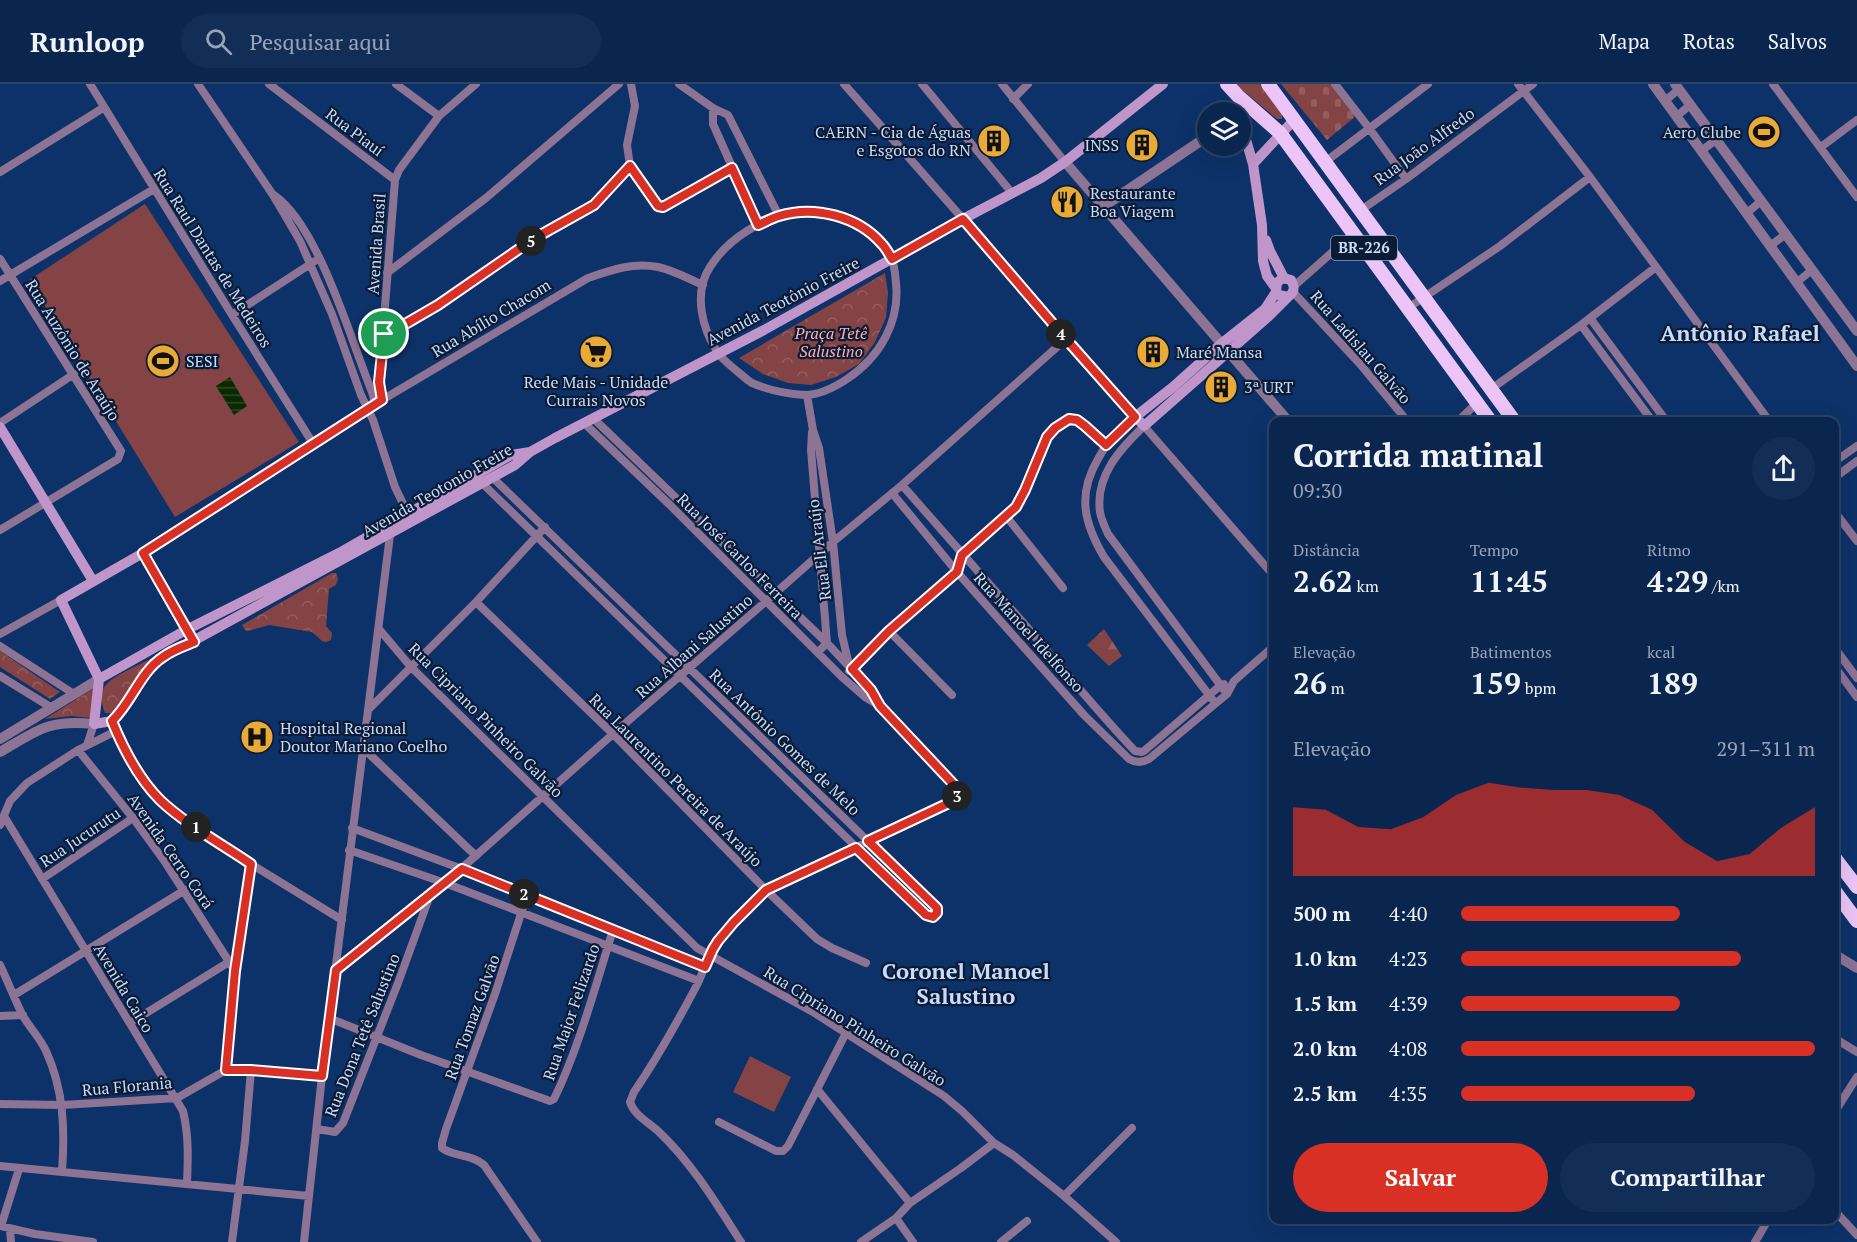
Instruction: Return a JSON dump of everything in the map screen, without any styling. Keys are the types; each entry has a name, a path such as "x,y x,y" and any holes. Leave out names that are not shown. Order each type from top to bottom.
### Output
{"highway":[{"name":"BR-226","path":"1227,84 1239,102"},
{"name":"BR-226","path":"1269,84 1511,417"},
{"name":"BR-226","path":"1251,114 1280,134 1487,417"},
{"path":"1839,863 1857,887"},
{"path":"1839,897 1857,921"}],"main road":[{"name":"Avenida Teotônio Freire","path":"530,452 719,353 1041,178 1065,162 1163,84"},
{"path":"1253,164 1294,120"},
{"path":"1251,156 1262,225 1263,261 1267,276 1279,295 1292,291"},
{"path":"963,219 1066,339 1135,417 1144,426 1225,347 1265,309 1280,279 1291,280 1292,291 1269,316 1225,347 1135,417"},
{"path":"1262,225 1270,251 1284,278"},
{"path":"0,425 93,581"},
{"name":"Avenida Teotonio Freire","path":"99,680 186,630 339,553 511,455 530,452"},
{"name":"Avenida Teotonio Freire","path":"114,726 147,672 162,657 194,642 516,465 530,452"},
{"path":"143,553 186,630"},
{"name":"Rua Abílio Chacom","path":"61,600 143,553"},
{"path":"61,600 99,680 94,724 114,726"}],"street":[{"name":"Rua Raul Dantas de Medeiros","path":"90,84 314,445"},
{"path":"198,84 319,259 379,402"},
{"name":"Rua Piauí","path":"269,84 395,180"},
{"path":"396,84 439,116"},
{"name":"Avenida Brasil","path":"373,420 379,402 395,180 399,170 439,116 476,84"},
{"path":"631,84 635,106 627,145 630,166 658,206 663,207 732,168"},
{"path":"679,84 713,108 728,115 779,216"},
{"path":"844,84 963,219"},
{"path":"922,84 1012,193"},
{"path":"1002,84 1065,162 1285,417"},
{"path":"1013,99 1028,84"},
{"path":"1335,84 1406,179"},
{"path":"1325,162 1428,84"},
{"path":"1518,84 1590,177 1766,417"},
{"name":"Rua João Alfredo","path":"1361,210 1533,84"},
{"path":"1653,84 1857,366"},
{"path":"1773,84 1857,197"},
{"path":"387,273 486,198 617,85"},
{"path":"1665,101 1677,87 1857,331"},
{"path":"1677,116 1690,105"},
{"path":"0,172 104,108"},
{"path":"713,108 713,124 758,225"},
{"path":"1821,147 1857,120"},
{"path":"1701,151 1716,140"},
{"path":"1104,206 1197,143"},
{"path":"384,334 438,305 535,238 594,205 630,166"},
{"path":"1408,308 1500,246 1590,177"},
{"path":"0,281 154,189"},
{"path":"1746,213 1761,201"},
{"path":"815,212 839,216 870,232 892,259 897,294 893,318 884,341 871,361 840,384 823,392 807,395 775,390 750,382 719,353 705,328 700,304 709,267 731,242 758,225 779,216 815,212"},
{"name":"Avenida Brasil","path":"300,232 373,420 385,460 408,514"},
{"path":"1292,291 1353,233"},
{"path":"1770,246 1786,234"},
{"name":"Rua Auzônio de Araújo","path":"0,259 121,451 118,459 47,502"},
{"path":"232,315 319,259"},
{"name":"Rua Abílio Chacom","path":"143,553 379,402 588,278 635,265 659,267 703,285"},
{"path":"1491,389 1581,325 1656,267"},
{"path":"1797,282 1812,270"},
{"name":"Rua Ladislau Galvão","path":"1292,291 1360,363 1404,417"},
{"path":"332,314 340,310"},
{"path":"1590,318 1663,417"},
{"path":"1581,325 1649,417"},
{"name":"Rua Albani Salustino","path":"336,970 462,869 679,676 892,493 1066,339"},
{"path":"0,425 74,374"},
{"name":"Rua Eli Araújo","path":"807,395 813,430 818,442 833,542 842,635 850,668"},
{"path":"1462,417 1477,403"},
{"path":"1135,417 1106,445 1091,472 1085,496 1085,516 1092,537 1110,565 1216,704 1227,694 1234,681"},
{"path":"842,677 958,568 962,555 1021,500 1047,437 1063,422 1069,419 1077,420 1106,445"},
{"name":"Rua José Carlos Ferreira","path":"589,420 827,643 871,690 880,706 957,786 955,798 868,841"},
{"name":"Rua José Carlos Ferreira","path":"589,420 842,677 865,698 880,706"},
{"path":"1227,694 1108,534 1100,513 1100,491 1109,467 1123,446 1144,426 1269,570"},
{"name":"Rua Eli Araújo","path":"813,430 811,450 827,643"},
{"path":"1839,459 1857,446"},
{"path":"1839,474 1857,461"},
{"name":"Rua Antônio Gomes de Melo","path":"482,483 926,915 933,917 937,913 937,908 492,477"},
{"name":"Rua Manoel Idelfonso","path":"902,484 1135,751 1142,752 1209,696"},
{"name":"Rua Manoel Idelfonso","path":"892,493 1084,715 1129,759 1144,762 1216,704"},
{"path":"0,530 47,502"},
{"path":"1006,516 1062,588"},
{"path":"1839,518 1857,541"},
{"path":"368,710 476,602 545,527"},
{"path":"304,1242 349,850 364,749 390,535"},
{"path":"590,589 599,579"},
{"name":"Rua Abílio Chacom","path":"0,634 61,600"},
{"name":"Rua Laurentino Pereira de Araújo","path":"476,602 613,734 817,939 866,963"},
{"path":"625,624 635,614"},
{"name":"Rua Cipriano Pinheiro Galvão","path":"379,629 411,667 698,948 813,1012 944,1096 994,1143 1013,1155 1064,1196 1116,1242"},
{"path":"186,630 194,642"},
{"path":"889,631 951,695"},
{"path":"818,652 827,643"},
{"path":"0,645 74,694"},
{"path":"1209,696 1221,686 1234,681 1269,650"},
{"path":"1839,654 1857,678"},
{"path":"1839,673 1857,697"},
{"path":"0,676 52,708"},
{"name":"Avenida Teotonio Freire","path":"0,740 99,680"},
{"path":"722,717 731,708"},
{"path":"0,752 44,727 69,722 94,724 87,745"},
{"path":"1102,732 1109,723"},
{"path":"0,825 10,801 27,783 114,726 131,759 150,787 174,812 251,864 342,920"},
{"path":"364,749 476,856"},
{"path":"764,758 773,749"},
{"name":"Avenida Cerro Corá","path":"78,750 133,818 185,890 235,971"},
{"path":"805,798 814,789"},
{"name":"Avenida Caico","path":"4,816 177,1098 187,1128 188,1184"},
{"name":"Rua Jucurutu","path":"42,879 133,818"},
{"path":"352,828 462,869 705,967"},
{"path":"741,1242 710,1193 684,1158 632,1108 630,1102 699,981 718,941 734,922 766,890 868,841"},
{"path":"349,850 445,883 699,981"},
{"path":"226,1070 235,971 251,864"},
{"path":"14,994 185,890"},
{"name":"Rua Tomaz Galvão","path":"527,895 495,994 446,1129 442,1148 472,1157 484,1165 537,1242"},
{"name":"Rua Dona Tetê Salustino","path":"317,1129 335,1132 343,1123 398,983 429,896"},
{"name":"Rua Major Felizardo","path":"466,1072 550,1101 554,1099 568,1065 613,930"},
{"path":"1839,957 1857,968"},
{"path":"130,1023 229,962"},
{"path":"0,965 23,1016 48,1056 58,1082 63,1105 62,1172"},
{"path":"0,1016 23,1016"},
{"path":"329,1018 466,1072"},
{"path":"719,1122 776,1151 783,1151 788,1146 846,1033"},
{"path":"1839,1041 1857,1052"},
{"name":"Rua Florania","path":"0,1104 63,1105 177,1098 226,1070 322,1076"},
{"path":"232,1242 251,1070"},
{"path":"1839,1105 1857,1077"},
{"path":"817,1089 910,1203"},
{"path":"1064,1196 1132,1128"},
{"path":"861,1242 896,1218 910,1203 994,1143"},
{"path":"0,1166 309,1196"},
{"path":"19,1169 0,1226 88,1242"},
{"path":"1839,1215 1857,1234"},
{"path":"896,1218 913,1242"},
{"path":"1001,1242 1027,1221"},
{"path":"1755,1242 1766,1224"},
{"path":"10,1229 11,1242"}],"green space":[{"path":"1235,84 1260,84 1282,113 1282,119 1277,119"},
{"path":"1281,84 1331,84 1356,116 1327,140"},
{"name":"SESI","path":"145,204 299,442 175,517 29,280"},
{"name":"Praça Tetê Salustino","path":"885,273 888,292 886,318 875,342 859,364 836,377 811,385 788,383 763,374 739,358"},
{"path":"332,573 336,573 338,579 336,585 329,589 326,626 332,633 331,640 322,641 312,632 269,625 246,631 242,625"},
{"path":"1104,629 1122,656 1109,666 1087,645"},
{"path":"0,651 60,692 50,699 0,667"},
{"path":"158,655 111,713 105,713 101,697 105,686 121,674"},
{"path":"94,688 92,718 71,716 45,719"},
{"path":"750,1056 791,1077 774,1112 733,1092"}],"shaded area":[{"path":"230,377 247,406 234,415 216,386"}],"place":[{"name":"Aero Clube","path":"1764,132"},
{"name":"CAERN - Cia de Águas e Esgotos do RN","path":"994,141"},
{"name":"INSS","path":"1142,145"},
{"name":"Restaurante Boa Viagem","path":"1067,202"},
{"name":"Rede Mais - Unidade Currais Novos","path":"596,352"},
{"name":"Maré Mansa","path":"1153,352"},
{"name":"SESI","path":"163,361"},
{"name":"3ª URT","path":"1221,387"},
{"name":"Hospital Regional Doutor Mariano Coelho","path":"257,737"}],"district":[{"name":"Antônio Rafael","path":"1740,333"},
{"name":"Coronel Manoel Salustino","path":"966,984"}],"route":[{"path":"630,166 661,207 732,168 758,225 796,212 839,216 870,232 892,259 963,219 1135,417 1106,445 1077,420 1069,419 1055,428 1047,437 1016,507 962,555 957,572 889,631 852,669 871,690 880,706 958,789 958,794 951,802 868,841 937,908 937,913 933,917 926,915 856,848 766,890 718,941 705,967 462,869 336,970 322,1076 226,1070 235,971 251,864 174,812 160,799 131,759 112,721 147,672 162,657 194,642 143,553 382,400 379,382 384,334 438,305 535,238 594,205 630,166"}]}
